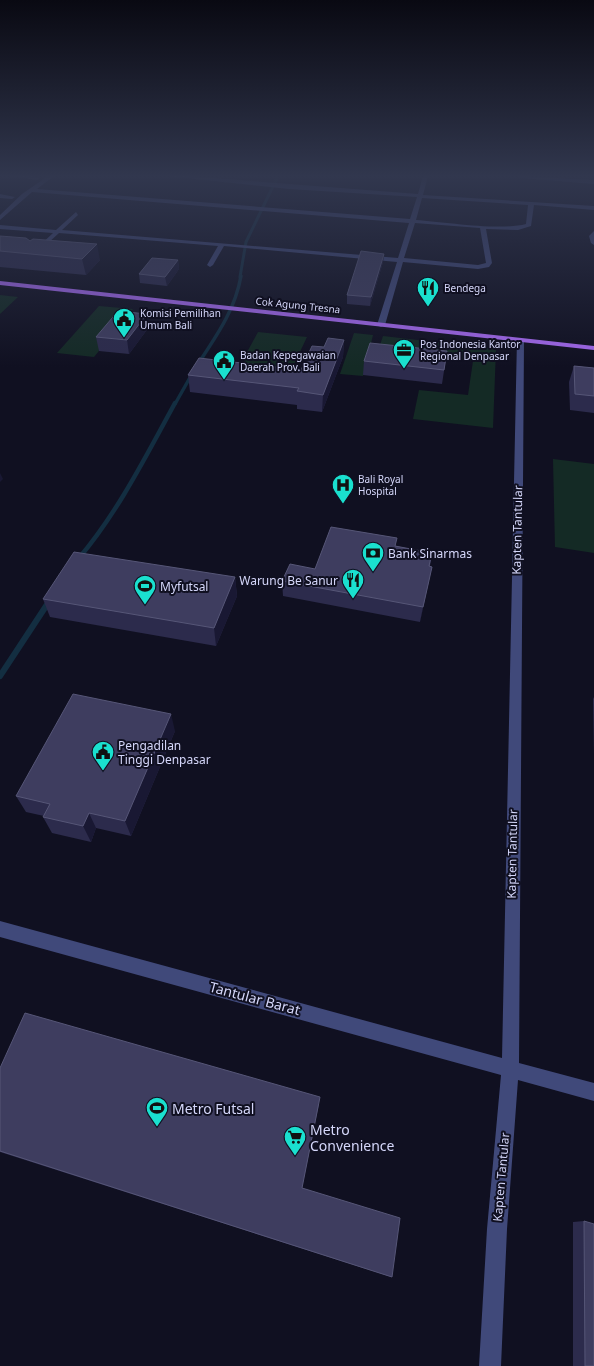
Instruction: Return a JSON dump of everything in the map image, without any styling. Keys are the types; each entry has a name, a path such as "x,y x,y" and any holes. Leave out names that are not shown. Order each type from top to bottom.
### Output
{"main road":[{"name":"Cok Agung Tresna","path":"0,283 594,348"}],"street":[{"path":"34,253 48,240"},
{"path":"168,240 478,267 488,266 489,264 485,240"},
{"path":"381,325 408,240"},
{"path":"210,265 222,244"},
{"name":"Kapten Tantular","path":"490,1366 497,1229 510,1068 520,340"},
{"name":"Tantular Barat","path":"0,929 594,1092"}],"green space":[{"path":"0,295 18,297 0,314"},
{"path":"99,306 133,309 94,357 57,353"},
{"path":"258,332 307,337 288,377 236,372"},
{"path":"354,333 373,335 363,376 340,374"},
{"path":"383,336 496,349 493,428 413,419 419,390 468,395 473,361 383,350 379,348"},
{"path":"553,459 594,464 594,553 555,547"}],"building":[{"path":"0,240 30,241 43,240 97,244 82,259 0,251"},
{"path":"361,251 384,254 371,297 347,295"},
{"path":"152,258 178,260 165,277 139,274"},
{"path":"118,311 147,314 127,340 96,337"},
{"path":"328,338 344,340 323,395 297,391 299,388 188,375 199,358 301,370 312,346 324,347"},
{"path":"370,343 447,351 444,370 364,361"},
{"path":"574,366 594,368 594,396 575,394"},
{"path":"331,527 397,538 395,546 432,553 429,566 432,567 423,607 282,581 290,564 315,569"},
{"name":"Myfutsal","path":"74,552 235,577 214,628 43,599"},
{"name":"Pengadilan Tinggi Denpasar","path":"73,694 171,714 125,821 89,813 83,826 43,817 50,804 16,796"},
{"name":"Metro Futsal","path":"25,1013 320,1097 302,1188 400,1218 392,1277 0,1151 0,1068"},
{"path":"584,1221 594,1224 594,1366 585,1366"}],"waterway":[{"path":"240,277 247,240"},
{"path":"198,364 230,311 241,276"},
{"path":"175,404 192,374"},
{"path":"79,558 119,503 175,403"},
{"path":"0,676 50,600"}],"place":[{"name":"Bendega","path":"428,308"},
{"name":"Komisi Pemilihan Umum Bali","path":"124,338"},
{"name":"Pos Indonesia Kantor Regional Denpasar","path":"404,370"},
{"name":"Badan Kepegawaian Daerah Prov. Bali","path":"224,380"},
{"name":"Bali Royal Hospital","path":"343,504"},
{"name":"Bank Sinarmas","path":"373,572"},
{"name":"Warung Be Sanur","path":"353,600"},
{"name":"Myfutsal","path":"145,606"},
{"name":"Pengadilan Tinggi Denpasar","path":"103,772"},
{"name":"Metro Futsal","path":"157,1128"},
{"name":"Metro Convenience","path":"295,1156"}]}
